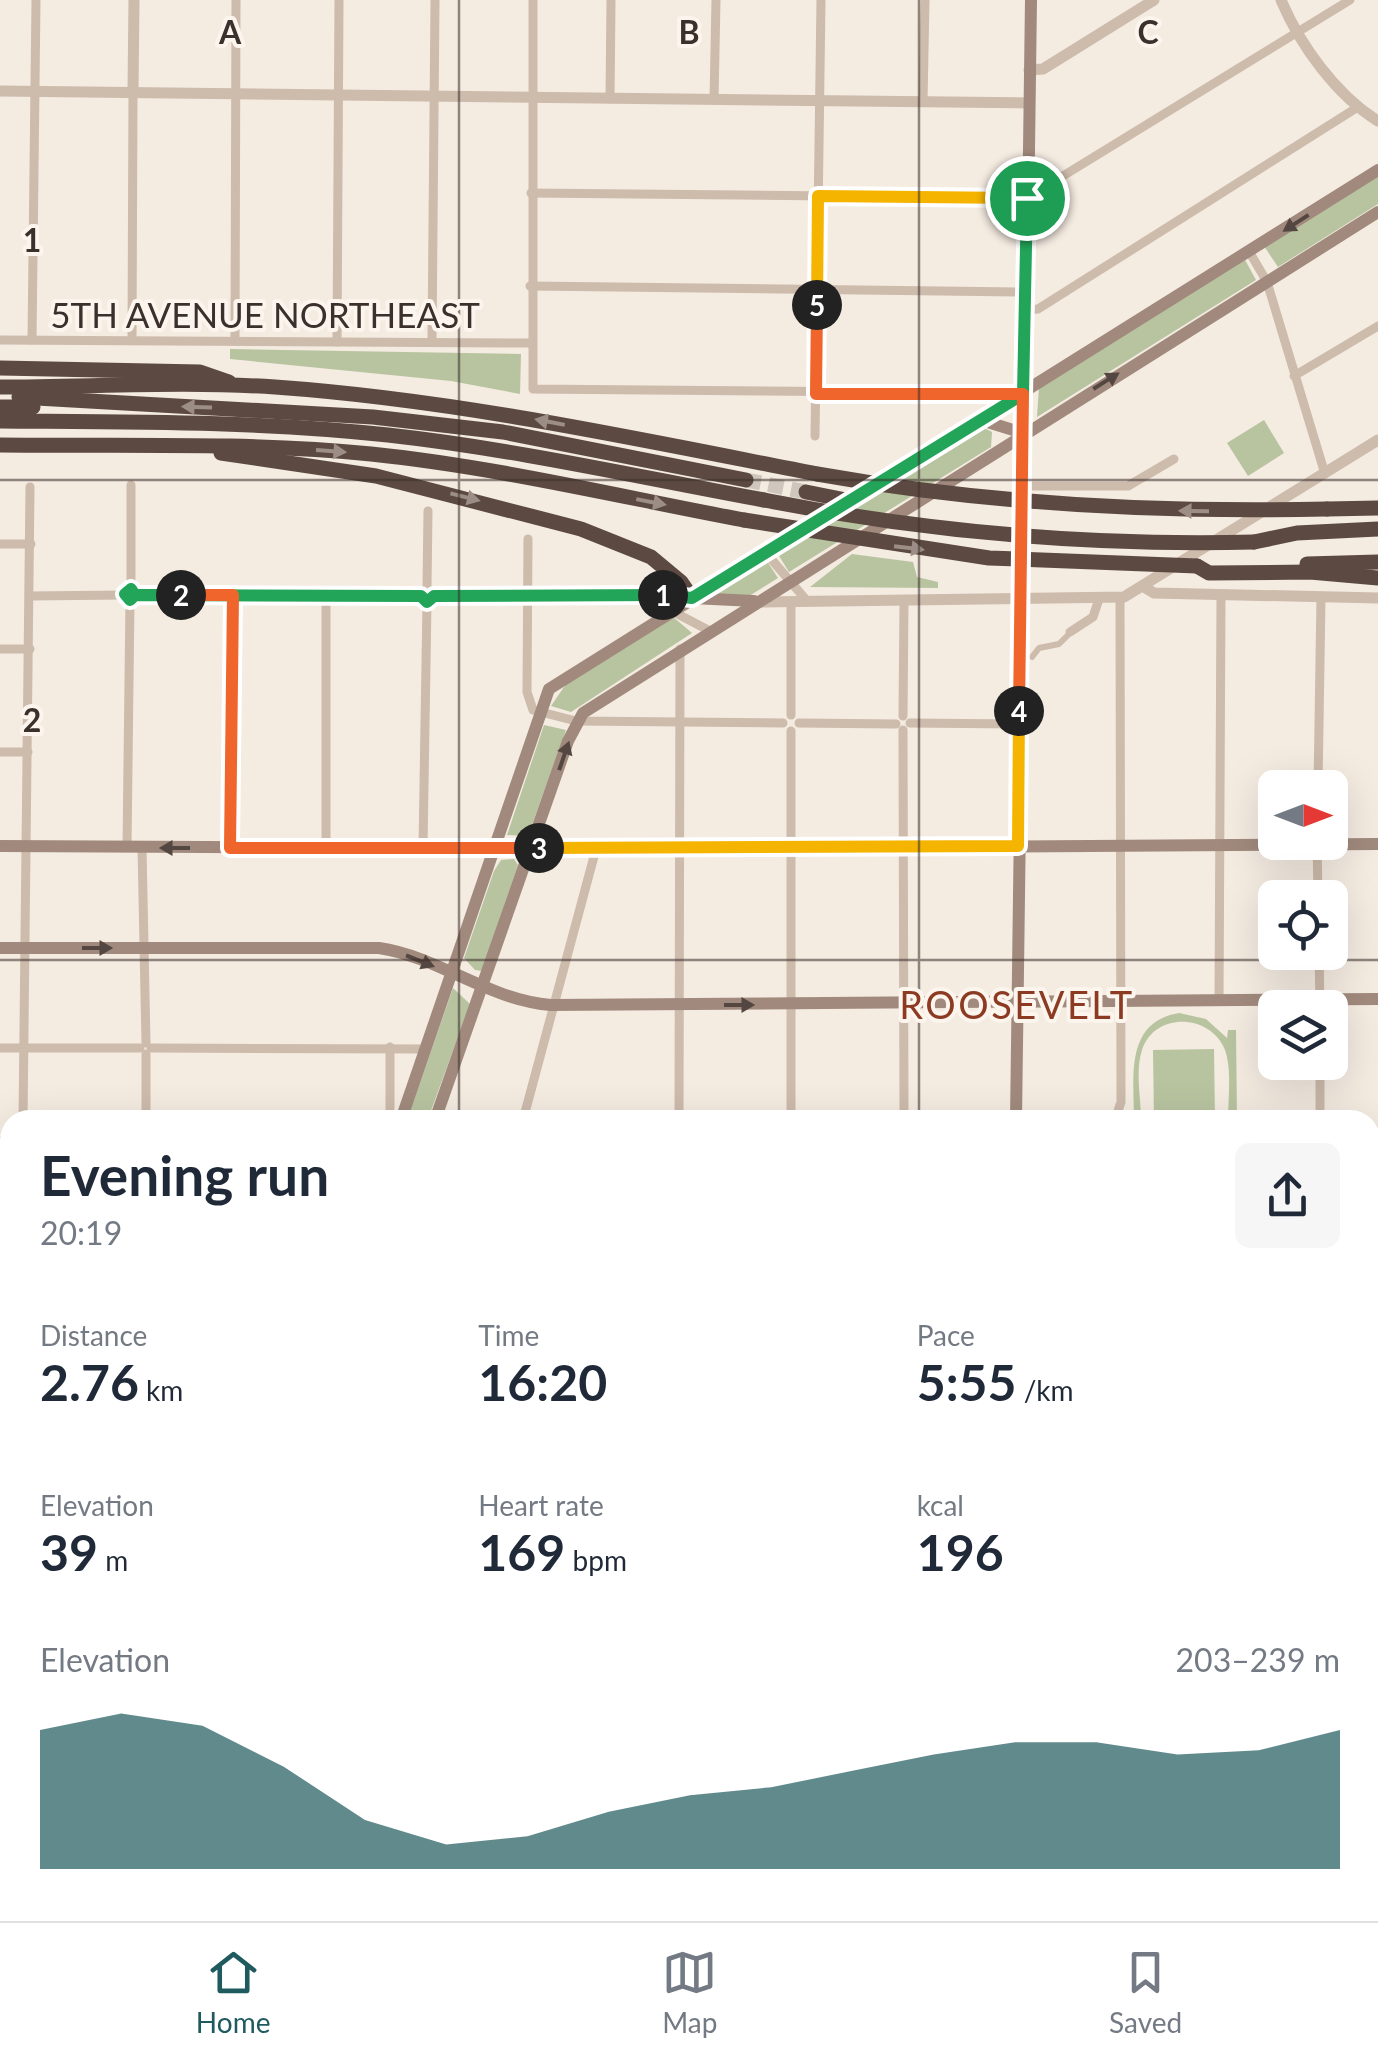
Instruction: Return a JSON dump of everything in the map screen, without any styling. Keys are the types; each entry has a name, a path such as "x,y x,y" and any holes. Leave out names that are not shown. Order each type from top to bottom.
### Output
{"highway":[{"path":"0,368 200,372 237,385"},
{"path":"0,388 237,385 503,412 817,474 951,495 1089,507 1378,506"},
{"path":"0,396 310,412 503,432 746,480"},
{"path":"0,407 157,405"},
{"path":"0,421 240,424 388,435 498,450 902,524 1025,537 1254,542 1378,529"},
{"path":"198,446 235,457 376,476 581,529 651,557 681,582 692,598"},
{"path":"0,448 198,446 316,450 414,460 744,520 989,558 1378,578"},
{"path":"806,492 850,501"},
{"path":"1291,537 1378,539"},
{"path":"1242,569 1378,562"}],"main road":[{"path":"1016,1110 1030,0"},
{"path":"402,1110 549,689 850,501 986,422 1023,394 1378,170"},
{"path":"439,1110 576,720 680,649 1378,212"},
{"path":"986,422 1023,433"},
{"path":"986,422 999,436 993,452"},
{"path":"692,598 758,602"},
{"path":"1348,844 1378,844"},
{"path":"0,846 680,849 1258,845"},
{"path":"0,948 379,948 424,961 482,990 551,1005 1258,1001"},
{"path":"1348,1001 1378,999"}],"street":[{"path":"32,340 36,0"},
{"path":"132,340 134,0"},
{"path":"236,0 236,341"},
{"path":"337,342 339,0"},
{"path":"432,342 436,0"},
{"path":"533,0 532,389 1023,394"},
{"path":"610,98 612,0"},
{"path":"714,100 716,0"},
{"path":"815,436 821,0"},
{"path":"924,102 925,0"},
{"path":"1029,70 1043,69 1154,0"},
{"path":"1281,0 1296,34 1358,107 1378,120"},
{"path":"531,192 1027,198 1350,0"},
{"path":"0,92 1029,103"},
{"path":"1025,310 1038,309 1358,107"},
{"path":"1250,253 1267,282 1325,474"},
{"name":"5TH AVENUE NORTHEAST","path":"530,286 1026,292"},
{"path":"1294,376 1378,326"},
{"name":"5TH AVENUE NORTHEAST","path":"0,340 530,343"},
{"path":"758,602 1124,597 1378,440"},
{"path":"1024,486 1128,486 1174,459"},
{"path":"131,485 135,847 145,948 146,1110"},
{"path":"23,1110 28,948 30,487"},
{"path":"423,847 428,510"},
{"path":"528,539 528,705 539,712 576,720 680,723 1019,724"},
{"path":"0,544 31,544"},
{"path":"766,553 807,601"},
{"path":"1158,578 1176,594"},
{"path":"1144,587 1154,594 1378,598"},
{"path":"230,848 233,595"},
{"path":"1219,1000 1221,595"},
{"path":"30,596 692,598"},
{"path":"326,596 326,847"},
{"path":"1118,1110 1124,597"},
{"path":"1318,770 1321,597"},
{"path":"647,598 710,631"},
{"path":"1032,657 1038,648 1059,644 1093,617 1099,598"},
{"path":"904,600 904,1110"},
{"path":"791,601 791,1110"},
{"path":"0,649 30,649"},
{"path":"680,649 680,1110"},
{"path":"528,685 549,689"},
{"path":"0,752 28,752"},
{"path":"525,1110 596,848"},
{"path":"390,1047 390,1110"},
{"path":"0,1048 425,1048"},
{"path":"1320,1080 1320,1110"}],"green space":[{"path":"1378,175 1378,204 1278,267 1264,246"},
{"path":"1244,258 1256,280 1037,417 1039,387"},
{"path":"230,349 521,354 520,394 451,381 230,359"},
{"path":"1264,420 1284,453 1248,476 1227,443"},
{"path":"978,425 992,432 991,447 789,572 776,551"},
{"path":"852,554 913,562 917,577 938,582 938,588 810,587"},
{"path":"765,558 778,578 749,596 709,593"},
{"path":"672,616 692,633 571,712 551,706 566,684"},
{"path":"544,725 566,730 528,836 507,835"},
{"path":"514,859 518,865 482,971 475,970 464,958 494,871 501,860"},
{"path":"453,988 470,1004 431,1110 410,1110"},
{"path":"1179,1013 1206,1019 1227,1038 1228,1030 1236,1030 1237,1110 1228,1110 1227,1058 1218,1038 1208,1029 1183,1022 1158,1028 1149,1037 1140,1058 1141,1110 1134,1110 1136,1054 1149,1028 1161,1018"},
{"path":"1214,1049 1215,1110 1154,1110 1153,1050"}],"tunnel":[{"path":"746,480 806,492"}],"district":[{"name":"ROOSEVELT","path":"1017,1004"}],"route":[{"path":"1027,198 818,196 816,394 1023,394 1018,846 230,848 233,595 188,595 137,595 135,595 131,589 127,591 130,600 135,595 188,595 227,595 233,595 239,595 421,596 427,602 434,596 692,598 1023,394 1027,198"}]}
